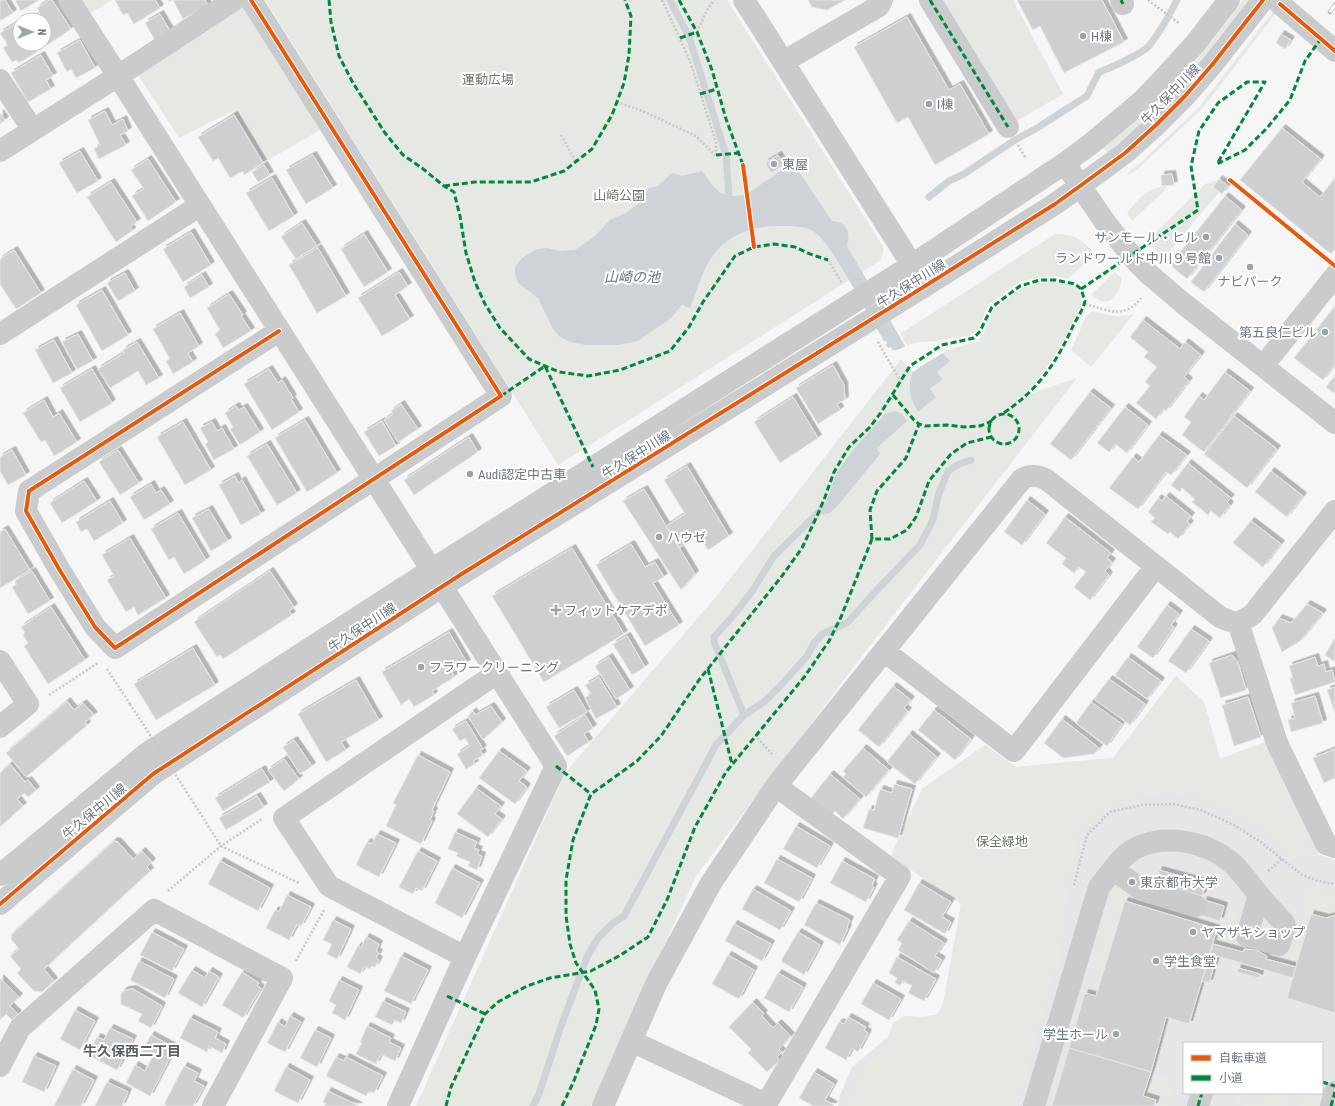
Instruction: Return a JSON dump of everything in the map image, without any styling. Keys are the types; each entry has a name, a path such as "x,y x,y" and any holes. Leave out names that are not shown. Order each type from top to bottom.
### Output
{"street":[{"path":"69,0 556,766 465,957 398,1106"},
{"path":"0,151 234,0"},
{"path":"251,0 501,396 115,648 95,628 26,511 29,491 279,331"},
{"path":"744,0 912,265"},
{"path":"783,62 880,6 882,0"},
{"path":"930,0 1008,127"},
{"name":"牛久保中川線","path":"0,904 153,774 437,578 1065,163 1114,126 1153,90 1196,44 1230,0"},
{"path":"1271,2 1335,51"},
{"name":"牛久保中川線","path":"0,875 146,754 925,286 1055,204 1125,153 1156,125 1185,96 1271,2"},
{"path":"0,80 33,130"},
{"path":"1065,163 1080,186 1135,260 1147,285 1184,304 1335,423"},
{"path":"0,334 199,206"},
{"path":"1263,366 1331,267"},
{"path":"603,1106 656,984 711,883 776,786 1018,483 1032,475 1047,480 1220,617 1229,621 1238,622 1253,614 1335,511"},
{"path":"884,651 1014,751 1156,566"},
{"path":"1238,622 1277,743 1326,844 1335,847"},
{"path":"0,661 28,704 0,727"},
{"path":"465,957 329,886 284,818 497,673"},
{"path":"630,1041 766,1105 900,876 776,786"},
{"path":"1034,1106 1099,887 1120,860 1135,849 1150,844 1163,841 1192,843 1213,851 1232,863 1259,895"},
{"path":"1113,869 1142,890 1196,906"},
{"path":"0,1066 20,1028 154,910 282,978 213,1106"},
{"path":"1323,1082 1335,1086"},
{"path":"1331,1106 1335,1092"},
{"path":"1198,1106 1202,1094"}],"path":[{"path":"617,102 645,112 696,136 716,155 716,142 690,61 662,0"},
{"path":"697,32 707,10 714,0"},
{"path":"1148,0 1180,24"},
{"path":"561,135 576,162"},
{"path":"743,166 754,247"},
{"path":"1230,180 1331,267"},
{"path":"828,260 843,284"},
{"path":"1085,304 1117,313 1124,312 1135,306 1147,285"},
{"path":"876,338 901,382"},
{"path":"28,704 38,702 102,661"},
{"path":"106,667 221,846 304,885"},
{"path":"154,910 158,899 221,846 269,815 284,818"},
{"path":"282,978 290,972 336,889"}],"shaded area":[{"name":"東京都市大学","path":"1176,676 1204,702 1220,759 1265,742 1319,855 1335,860 1335,1106 838,1106 840,1095 852,1067 888,1037 893,1023 904,1016 921,1017 935,1015 939,1012 943,1004 961,904 891,856 922,789 985,745 1016,767 1113,758"}],"green space":[{"path":"82,0 112,0 90,14"},
{"name":"山崎公園","path":"265,0 727,0 884,248 881,260 558,465"},
{"path":"944,0 1013,0 1063,94 1015,122 943,5"},
{"path":"1243,0 1253,0 1204,61 1143,123 1107,153 1102,146 1147,110 1182,77"},
{"path":"1282,0 1286,0 1202,109 1140,167 1129,175 1128,172 1138,165 1199,107"},
{"path":"245,1 320,130 265,162 233,111 179,138 138,75"},
{"path":"1217,181 1213,187 1219,192 1163,259 1148,240 1205,184"},
{"path":"1167,186 1161,194 1132,221 1127,213 1139,199 1154,189"},
{"path":"1055,234 1069,235 1082,241 1095,254 1068,279 1057,276 1040,277 1019,282 989,304 977,330 970,336 940,341 919,342 907,345 900,334"},
{"path":"1115,272 1122,278 1118,292 1108,301 1104,302 1098,300 1092,294"},
{"path":"1055,282 1068,284 1076,288 1080,293 1082,303 1064,340 1051,361 1024,396 1077,378 865,652 696,876 591,1106 416,1106 565,773 719,593 901,359 930,389 943,379 937,372 949,361 943,353 948,350 977,342 984,333 995,307 1021,288 1040,283"},
{"path":"1092,311 1118,316 1134,314 1091,367 1071,350 1086,317"},
{"name":"保全緑地","path":"1176,676 1204,702 1220,759 1265,742 1318,856 1303,860 1292,858 1266,834 1241,819 1203,801 1173,795 1143,797 1113,806 1079,833 1070,882 1063,943 1018,1106 847,1106 849,1096 860,1070 896,1033 893,1023 904,1016 921,1017 935,1015 939,1012 943,1004 956,941 961,904 891,856 922,789 985,745 1016,767 1113,758"},
{"path":"1280,870 1313,886 1335,891 1335,915 1326,918 1311,914 1296,967 1288,965 1302,916 1291,912 1303,899"},
{"path":"1113,886 1128,891 1096,996 1085,993"},
{"path":"1244,892 1227,947 1214,944 1225,907"},
{"path":"1234,961 1269,971 1266,985 1258,983 1260,974 1239,968 1236,976 1230,975"},
{"path":"1151,1072 1176,1079 1168,1106 1154,1106 1156,1100 1143,1096"},
{"path":"1324,1093 1320,1106 1299,1106 1293,1094"},
{"path":"1238,1094 1258,1094 1234,1106"},
{"path":"1266,1094 1289,1094 1295,1106 1244,1106"}],"water":[{"name":"山崎の池","path":"789,157 832,221 841,224 847,229 847,246 905,346 902,348 892,350 891,347 888,348 886,345 887,342 884,341 838,261 818,235 810,229 802,227 769,226 748,231 729,240 720,247 707,265 690,308 682,305 671,318 638,341 618,345 586,345 570,342 560,337 553,329 538,298 518,283 515,274 515,267 523,257 537,249 547,248 560,251 575,250 595,236 610,220 626,213 638,204 649,188 658,186 672,173 682,176 702,171 713,186 721,193 729,196 744,195 758,187 789,164"},
{"path":"943,353 950,361 937,372 943,379 930,389 936,397 918,412 910,393 912,373"},
{"path":"895,411 902,414 907,421 877,448 880,454 839,504 830,513 821,515 837,472 853,450 885,414"}],"building":[{"path":"0,0 5,0 12,12 0,21"},
{"path":"15,0 39,0 21,11"},
{"path":"49,0 52,0 71,29 52,42 52,12 39,12 37,8"},
{"path":"115,0 155,0 160,8 134,24 127,13 123,15"},
{"path":"173,0 205,0 208,6 183,19"},
{"path":"808,0 845,0 827,10 812,7"},
{"name":"H棟","path":"1017,0 1102,0 1124,42 1064,73 1040,26 1033,30"},
{"path":"160,14 170,31 155,40 145,23"},
{"name":"I棟","path":"907,17 949,90 960,84 989,134 935,165 908,117 897,123 854,47"},
{"path":"12,26 12,52 36,52 19,63 17,60 12,62 3,48 8,45 0,33"},
{"path":"1281,34 1291,40 1285,49 1276,43"},
{"path":"80,40 95,68 76,78 71,69 67,72 57,53"},
{"path":"41,55 53,76 46,80 51,89 28,102 11,73"},
{"path":"105,111 112,125 123,119 128,131 120,135 126,145 99,159 94,149 100,145 88,120"},
{"path":"0,113 5,120 0,124"},
{"path":"234,115 263,163 244,175 243,171 230,178 218,158 213,161 198,137"},
{"path":"1282,128 1321,159 1302,182 1320,197 1335,178 1335,249 1331,254 1240,180"},
{"path":"80,151 98,181 77,193 59,163"},
{"path":"313,155 333,188 306,204 286,170"},
{"name":"東屋","path":"778,155 784,165 771,173 765,163"},
{"path":"148,159 176,202 148,221 132,196 144,189 131,170"},
{"path":"264,165 270,175 258,182 252,172"},
{"path":"1172,174 1174,185 1162,186 1161,175"},
{"path":"272,178 294,216 269,231 246,193"},
{"path":"1219,179 1228,186 1222,194 1213,187"},
{"path":"111,182 137,222 130,227 132,231 116,242 87,197"},
{"name":"サンモール・ヒル","path":"1225,196 1242,210 1187,279 1170,265"},
{"path":"302,223 317,246 296,259 281,237"},
{"name":"ランドワールド中川９号館","path":"1235,224 1248,235 1204,292 1191,282"},
{"path":"191,232 211,265 183,282 163,249"},
{"path":"364,234 388,272 364,287 341,249"},
{"path":"318,248 346,296 317,313 289,265"},
{"path":"14,250 41,293 16,309 0,284 0,259"},
{"path":"399,272 408,286 395,295 410,319 382,336 358,298"},
{"path":"125,273 135,291 118,301 107,283"},
{"path":"202,275 209,287 190,298 184,287"},
{"path":"102,290 128,335 102,351 76,305"},
{"path":"229,294 243,315 241,316 251,331 223,348 215,334 220,330 207,308"},
{"name":"第五良仁ビル","path":"1335,306 1335,364 1323,380 1294,358"},
{"path":"180,313 199,346 188,353 193,362 173,374 166,361 170,359 153,329"},
{"path":"1143,320 1180,349 1185,342 1201,355 1184,377 1189,381 1166,411 1164,409 1156,419 1136,403 1150,386 1145,382 1157,367 1144,357 1148,352 1130,337"},
{"path":"78,334 93,361 77,369 62,342"},
{"path":"54,340 72,373 53,383 35,350"},
{"path":"137,342 159,378 146,385 138,371 110,388 98,369 124,353 123,350"},
{"path":"833,365 844,385 845,400 837,404 840,410 818,424 796,388"},
{"path":"92,369 112,403 80,422 60,388"},
{"path":"269,369 278,383 282,380 293,398 291,399 299,412 272,430 244,384"},
{"path":"1225,372 1250,391 1204,452 1182,435 1191,422 1184,417 1199,396 1204,400"},
{"path":"1335,376 1335,394 1326,387"},
{"path":"1090,392 1111,408 1071,460 1050,444"},
{"path":"793,397 818,438 780,463 754,422"},
{"path":"44,400 53,417 59,413 77,442 54,456 45,440 41,442 23,413"},
{"path":"401,404 418,429 398,442 384,420 393,414 391,411"},
{"path":"236,406 239,410 244,407 260,432 240,445 230,429 233,427 225,413"},
{"path":"1125,407 1148,425 1127,453 1115,444 1109,452 1097,443"},
{"path":"1234,416 1277,449 1247,488 1204,454"},
{"path":"305,420 337,473 307,492 275,438"},
{"path":"382,421 396,446 379,456 364,432"},
{"path":"183,422 211,470 185,485 157,437"},
{"path":"212,422 217,431 222,428 234,449 214,460 205,444 208,442 200,428"},
{"path":"1159,435 1187,455 1171,475 1166,472 1138,509 1109,488 1133,457 1139,462"},
{"path":"469,437 478,452 414,495 404,480"},
{"path":"267,444 297,493 277,505 247,456"},
{"path":"12,450 26,475 8,485 0,471 0,457"},
{"path":"118,450 139,483 120,495 99,462"},
{"path":"1188,463 1231,498 1227,502 1230,505 1220,518 1211,511 1208,515 1192,502 1195,499 1182,488 1180,492 1171,485"},
{"path":"687,466 729,536 708,550 699,536 679,548 666,526 685,514 664,480"},
{"path":"1271,471 1303,496 1287,517 1255,492"},
{"path":"235,476 238,483 242,480 261,514 241,525 219,485"},
{"path":"84,481 97,501 62,523 50,503"},
{"path":"151,484 156,493 161,490 170,504 144,520 130,497"},
{"name":"ハウゼ","path":"644,489 695,574 681,590 623,501"},
{"path":"1166,496 1191,516 1187,522 1190,524 1178,539 1170,532 1168,534 1151,522 1155,518 1148,512 1158,498 1162,501"},
{"path":"1027,500 1045,514 1022,545 1004,532"},
{"path":"110,501 123,523 94,541 87,529 81,532 76,522"},
{"path":"209,509 228,541 211,551 192,518"},
{"path":"178,513 206,560 184,574 174,557 169,560 151,529"},
{"path":"1065,517 1111,553 1107,558 1112,562 1105,571 1109,575 1090,600 1074,587 1086,572 1079,567 1074,573 1062,564 1066,558 1046,543"},
{"path":"1251,521 1281,544 1263,567 1233,543"},
{"path":"5,529 30,570 0,588 0,532"},
{"path":"130,538 166,598 138,615 134,607 126,612 107,580 114,576 102,555"},
{"path":"631,544 645,567 655,562 664,577 653,583 679,625 645,646 596,565"},
{"path":"572,548 624,634 544,682 492,596"},
{"path":"32,571 50,601 28,614 12,587 17,584 15,581"},
{"path":"270,571 294,607 289,611 292,615 223,659 220,655 217,657 194,622"},
{"path":"1307,604 1323,613 1300,641 1282,652 1272,628 1279,618 1291,623"},
{"path":"1167,605 1179,614 1171,625 1174,627 1153,658 1137,647"},
{"path":"51,607 85,660 48,684 24,646 28,643 23,635 25,633 21,627"},
{"path":"1191,629 1209,641 1186,673 1168,661"},
{"path":"449,632 467,663 452,672 454,677 432,691 434,695 414,707 409,699 401,705 382,672"},
{"path":"627,636 645,667 632,675 613,644"},
{"path":"1335,638 1335,662 1325,655"},
{"path":"193,648 215,685 156,720 134,684"},
{"path":"1232,655 1238,662 1246,690 1221,698 1209,663"},
{"path":"609,657 630,690 616,699 595,666"},
{"path":"1128,657 1161,681 1147,699 1115,675"},
{"path":"1315,657 1318,666 1324,664 1326,672 1332,670 1335,682 1295,695 1290,678 1293,678 1289,666"},
{"path":"599,677 617,707 596,719 585,698 591,694 585,685"},
{"path":"1109,679 1145,704 1130,725 1094,699"},
{"path":"356,680 379,720 341,742 346,750 326,762 298,714"},
{"path":"893,686 911,700 904,708 908,711 879,747 858,730"},
{"path":"1335,687 1335,713 1327,690"},
{"path":"574,690 587,712 559,728 546,707"},
{"path":"1315,696 1323,723 1291,732 1288,720 1295,718 1291,703"},
{"path":"1248,697 1261,737 1234,746 1222,705"},
{"path":"67,701 74,710 83,703 94,715 85,722 87,725 26,777 6,753"},
{"path":"1091,702 1122,724 1107,746 1076,723"},
{"path":"491,706 502,722 483,740 468,716 473,711 475,715"},
{"path":"934,710 971,739 955,760 918,730"},
{"path":"585,715 593,728 584,734 589,742 567,756 554,736"},
{"path":"1062,719 1099,748 1094,754 1063,758 1044,743"},
{"path":"466,721 483,749 480,750 483,755 473,761 475,764 466,769 457,754 470,746 465,738 460,741 452,729"},
{"path":"909,734 937,757 915,784 887,762"},
{"path":"294,740 312,766 300,774 283,747"},
{"path":"863,748 889,770 866,797 843,777 846,774 843,771"},
{"path":"1335,749 1335,778 1324,783 1313,758"},
{"path":"499,751 527,771 519,781 527,787 515,804 479,778"},
{"path":"418,755 450,772 432,810 434,811 430,820 432,821 421,844 386,826 396,805 393,803"},
{"path":"284,759 299,779 284,791 268,770"},
{"path":"10,764 25,782 28,780 36,790 28,797 24,793 17,799 23,806 0,827 0,773"},
{"path":"262,769 270,782 223,811 215,798"},
{"path":"830,774 860,799 843,819 835,811 832,815 811,798"},
{"path":"894,784 912,789 898,838 863,828 869,809 874,810 880,789 892,793"},
{"path":"476,788 501,806 495,814 502,819 488,837 457,814"},
{"path":"257,796 264,807 226,830 219,818"},
{"path":"796,826 830,846 817,868 783,849"},
{"path":"455,832 477,842 474,848 479,850 477,854 482,856 477,870 468,866 470,862 456,856 458,853 448,849"},
{"path":"377,834 396,843 379,877 356,865 367,842 372,844"},
{"path":"114,841 118,842 133,859 142,851 152,862 147,867 150,871 44,969 54,981 42,992 34,991 17,973 21,969 10,956 19,949 11,939 12,934"},
{"path":"418,851 437,861 422,891 416,888 413,894 399,887"},
{"path":"777,859 812,878 799,902 764,883"},
{"path":"220,861 270,888 258,911 208,884"},
{"path":"842,861 875,879 872,885 874,887 866,902 830,883"},
{"path":"452,868 480,883 462,918 435,903"},
{"path":"1159,870 1206,883 1202,896 1156,883"},
{"path":"919,883 951,902 942,917 951,922 945,934 904,910"},
{"path":"753,889 791,911 780,930 742,909"},
{"path":"287,895 311,907 301,926 297,924 289,940 266,928 275,910 279,912"},
{"path":"1204,900 1224,906 1220,921 1200,915"},
{"path":"1125,901 1217,929 1189,1024 1166,1017 1151,1072 1069,1048 1085,993 1096,996"},
{"path":"816,903 850,920 840,945 804,925"},
{"path":"1311,914 1326,918 1335,915 1335,1013 1287,998"},
{"path":"333,920 351,929 337,959 327,954 332,944 323,940"},
{"path":"909,921 944,943 935,956 942,960 934,973 898,950 902,943 897,940"},
{"path":"734,924 771,944 762,961 725,941"},
{"path":"152,932 184,949 172,971 140,955"},
{"path":"798,932 820,945 804,975 781,961"},
{"path":"366,937 379,944 376,951 379,953 376,958 379,960 375,967 372,966 370,969 365,966 360,974 347,967 358,946 361,948"},
{"path":"1213,944 1243,952 1244,949 1256,950 1267,956 1266,959 1296,967 1293,978 1217,956 1209,983 1202,981"},
{"path":"728,955 754,970 739,999 712,984"},
{"path":"401,956 428,970 411,1004 384,991"},
{"path":"897,957 936,979 924,1001 908,993 912,986 903,981 900,986 895,983 897,978 889,973"},
{"path":"139,961 174,979 165,998 130,980"},
{"path":"1238,968 1260,974 1259,978 1237,972"},
{"path":"192,970 205,978 209,971 219,977 202,1007 178,993"},
{"path":"242,972 259,983 257,986 261,988 243,1018 222,1005"},
{"path":"778,973 803,987 789,1012 764,998"},
{"path":"0,978 19,997 10,1006 18,1014 12,1020 6,1014 0,1020"},
{"path":"339,980 359,990 345,1020 332,1013 336,1005 329,1001"},
{"path":"873,983 901,999 889,1020 861,1004"},
{"path":"133,989 162,1006 151,1028 138,1021 142,1014 121,1004 121,993 125,990"},
{"path":"383,1001 406,1012 401,1023 395,1020 392,1025 375,1017"},
{"path":"753,1002 764,1014 762,1016 773,1028 778,1023 791,1036 779,1049 782,1052 777,1057 780,1060 767,1072 748,1053 751,1049 729,1027"},
{"path":"75,1010 95,1021 80,1050 60,1039"},
{"path":"290,1016 301,1022 285,1052 267,1043 278,1022 285,1027"},
{"path":"848,1017 866,1027 864,1030 868,1033 858,1052 852,1048 846,1060 825,1048 839,1022 844,1024"},
{"path":"190,1018 218,1032 215,1038 226,1044 222,1053 209,1046 207,1052 180,1038"},
{"path":"367,1026 391,1038 389,1042 401,1048 395,1061 381,1054 376,1064 356,1054 362,1043 360,1042"},
{"path":"110,1028 133,1039 117,1070 88,1055 97,1037 104,1040"},
{"path":"315,1030 331,1038 317,1067 300,1058"},
{"path":"151,1035 175,1048 150,1096 126,1083 135,1065 145,1071 152,1058 141,1053"},
{"path":"1069,1048 1151,1072 1143,1096 1156,1100 1154,1106 1052,1106"},
{"path":"34,1056 56,1066 44,1092 22,1082"},
{"path":"336,1057 344,1061 346,1057 383,1076 374,1093 369,1091 366,1096 326,1076"},
{"path":"184,1066 198,1073 194,1081 204,1086 193,1106 167,1106 164,1104"},
{"path":"286,1067 310,1080 298,1103 274,1091"},
{"path":"73,1069 94,1080 81,1106 54,1106"},
{"path":"814,1072 834,1084 825,1100 834,1105 833,1106 813,1106 799,1098"},
{"path":"107,1082 128,1092 122,1106 95,1106"},
{"path":"328,1091 359,1106 324,1106 326,1103 323,1102"}],"waterway":[{"path":"670,0 689,37 726,155 729,196"},
{"path":"929,197 949,181 964,174 1015,140 1037,128 1087,96 1099,72 1140,53 1149,46 1164,24 1177,0"},
{"path":"533,1106 539,1094 560,1029 587,957 598,938 612,924 624,916 716,745 744,715 764,702 783,683 807,656 814,643 822,634 847,623 920,545 933,520 938,496 948,471 959,464 971,460"},
{"path":"744,715 714,642 714,637 733,616 753,590 774,556 824,507"}],"railway":[{"path":"1330,12 1335,5"}],"marked path":[{"path":"329,0 331,22 339,56 353,83 385,133 403,155 454,192 460,216 466,253 475,282 485,304 500,328 529,359 559,372 588,376 620,370 670,351 689,327 703,302 735,256 754,247 774,244 795,247 828,260"},
{"path":"444,186 475,182 531,182 564,171 592,149 612,115 624,83 629,55 631,16 625,0"},
{"path":"679,0 697,32 712,70 726,119 743,165"},
{"path":"930,0 1008,127"},
{"path":"1121,0 1123,4"},
{"path":"680,38 697,32"},
{"path":"1081,289 1198,210 1191,166 1199,131 1218,103 1247,82 1265,82 1217,164 1245,150 1267,128 1290,100 1305,61 1320,40"},
{"path":"700,94 717,89"},
{"path":"716,155 738,153"},
{"path":"562,1106 573,1083 596,1025 599,1009 595,990 576,963 570,944 566,916 566,880 573,840 591,794 637,761 661,736 699,680 782,576 802,548 817,516 834,472 849,447 870,427 882,411 910,366 942,345 974,338 980,331 992,307 1020,286 1040,280 1055,280 1075,284 1081,289 1085,301 1060,353 1035,386 1002,414"},
{"path":"501,396 545,366 593,467"},
{"path":"893,395 914,420 925,426 980,426 992,421"},
{"path":"1004,414 1015,418 1019,429 1015,440 1004,444 993,440 989,429 993,418 1004,414"},
{"path":"872,539 870,510 877,491 906,458 919,424"},
{"path":"446,1106 451,1087 485,1014 498,1002 527,986 550,978 591,971 619,956 648,937 667,900 695,827 726,772 805,676 829,641 841,617 872,539 890,539 907,530 916,517 929,481 951,454 967,443 991,437"},
{"path":"708,669 732,764"},
{"path":"556,766 591,794"},
{"path":"447,996 485,1014"},
{"path":"1323,1082 1335,1086"},
{"path":"1331,1106 1335,1092"},
{"path":"1198,1106 1202,1094"}],"cycle path":[{"path":"251,0 501,396 115,648 95,627 59,569 26,511 29,491 279,331"},
{"path":"0,904 153,774 460,575 1055,204 1125,153 1156,125 1185,96 1212,65 1263,0"},
{"path":"1280,4 1335,51"},
{"path":"743,165 754,247"},
{"path":"1230,180 1335,266"}],"place":[{"name":"H棟","path":"1083,36"},
{"name":"I棟","path":"929,104"},
{"name":"東屋","path":"774,164"},
{"name":"サンモール・ヒル","path":"1206,237"},
{"name":"ランドワールド中川９号館","path":"1219,258"},
{"name":"ナビパーク","path":"1250,267"},
{"name":"第五良仁ビル","path":"1325,332"},
{"name":"Audi認定中古車","path":"470,474"},
{"name":"ハウゼ","path":"659,537"},
{"name":"フィットケアデポ","path":"556,610"},
{"name":"フラワークリーニング","path":"421,667"},
{"name":"東京都市大学","path":"1132,882"},
{"name":"ヤマザキショップ","path":"1193,932"},
{"name":"学生食堂","path":"1156,961"},
{"name":"学生ホール","path":"1116,1034"}],"district":[{"name":"牛久保西二丁目","path":"132,1051"}],"park label":[{"name":"運動広場","path":"488,79"}]}
